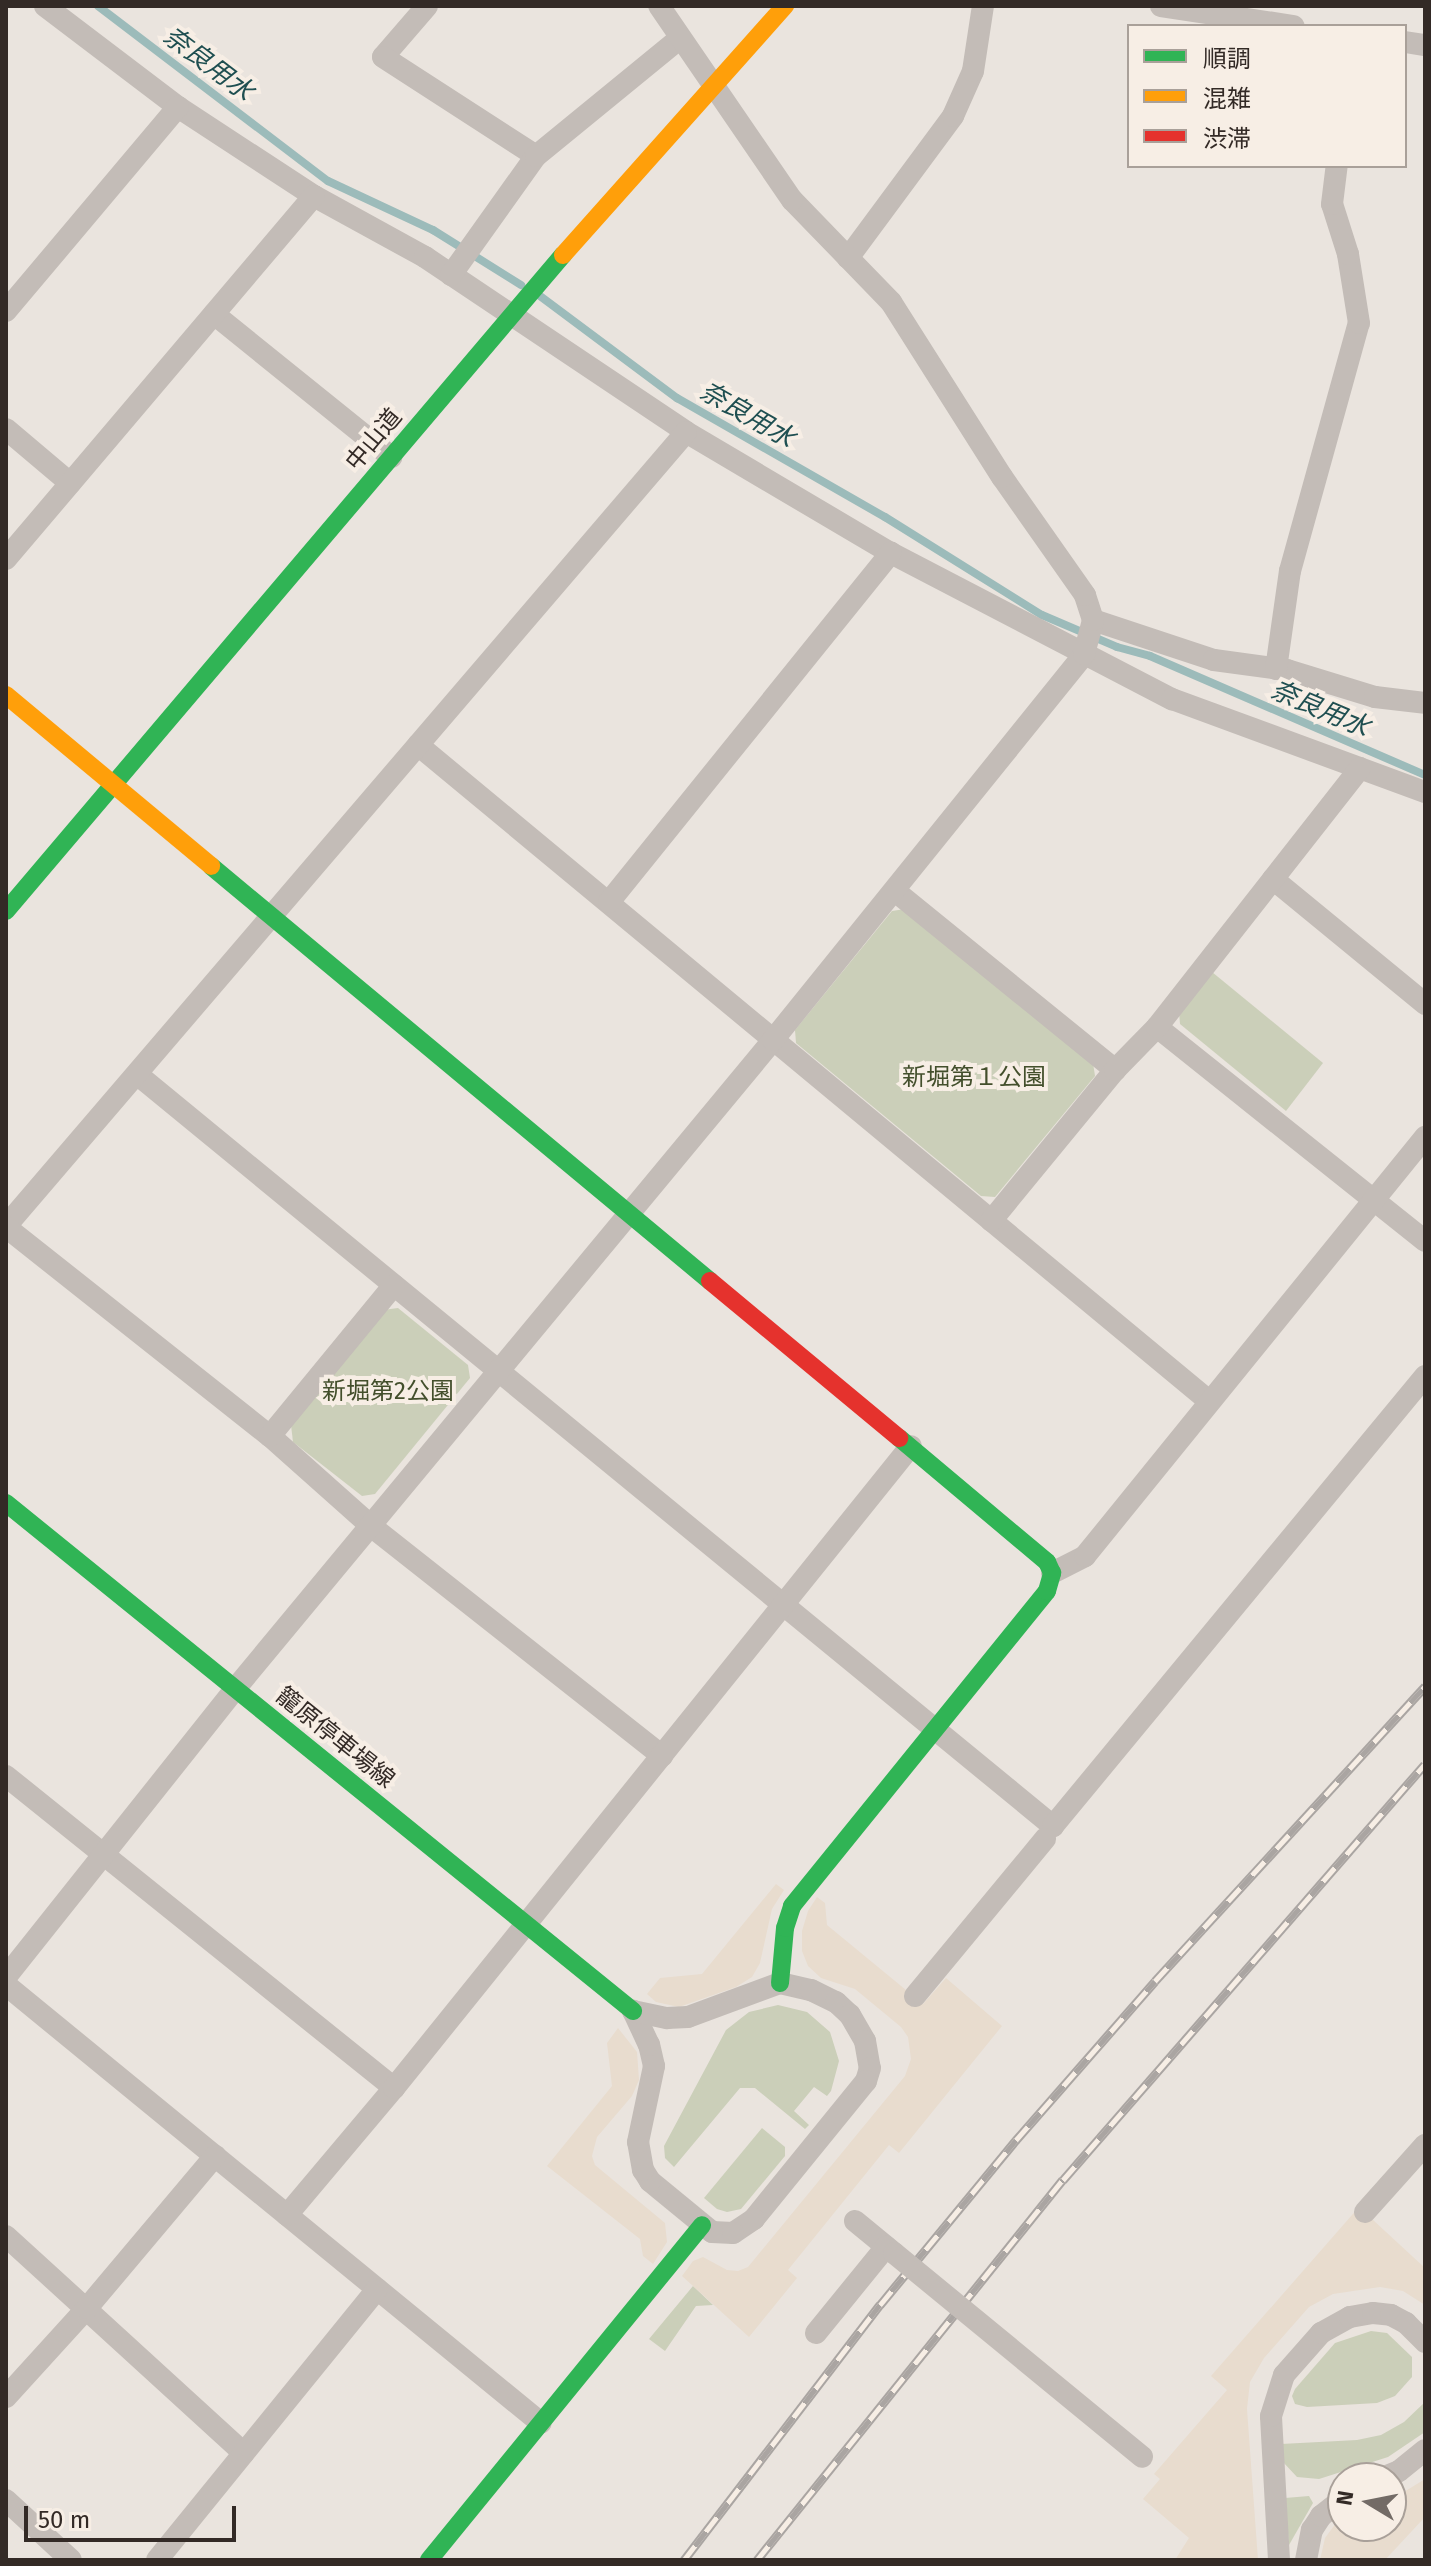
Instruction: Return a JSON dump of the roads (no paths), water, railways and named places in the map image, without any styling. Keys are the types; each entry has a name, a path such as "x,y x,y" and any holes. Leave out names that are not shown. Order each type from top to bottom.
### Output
{"main road":[{"name":"中山道","path":"6,911 116,785 514,310 785,6"},
{"path":"6,695 911,1446 1038,1553 1052,1573 1047,1591 792,1906 785,1928 780,1983"},
{"name":"籠原停車場線","path":"6,1503 633,2011"},
{"path":"429,2560 702,2225"}],"street":[{"path":"45,6 178,107 314,196 457,267 686,432 891,553 1172,699 1425,792"},
{"path":"427,6 383,57 536,156"},
{"path":"6,1977 235,1689 773,1040 1084,654 1093,620 1085,595 1002,477 891,302 792,200 712,88 659,6"},
{"path":"848,258 953,116 973,71 983,6"},
{"path":"1161,6 1280,24"},
{"path":"457,267 536,156 680,38"},
{"path":"6,311 178,107"},
{"path":"1276,669 1290,571 1359,323 1348,254 1332,204 1337,168"},
{"path":"6,559 314,196"},
{"path":"214,314 391,457"},
{"path":"6,429 70,483"},
{"path":"662,1756 371,1526 270,1436 6,1227 686,432"},
{"path":"609,902 891,553"},
{"path":"1093,620 1214,660 1276,669 1375,697 1425,703"},
{"path":"418,745 1209,1401"},
{"path":"991,1221 1115,1070 1157,1027 1360,768"},
{"path":"1273,879 1425,1004"},
{"path":"895,891 1115,1070"},
{"path":"1157,1027 1425,1241"},
{"path":"138,1075 1053,1826 1425,1376"},
{"path":"1052,1573 1085,1556 1425,1137"},
{"path":"270,1436 394,1285"},
{"path":"287,2215 394,2088 911,1446"},
{"path":"6,1776 394,2088"},
{"path":"915,1996 1045,1839"},
{"path":"780,1983 811,1990 836,2002 860,2027 869,2053 866,2081 744,2228 723,2235 702,2225 650,2181 639,2157 638,2142 654,2066 649,2045 633,2011 667,2018 688,2017 780,1983"},
{"path":"6,1985 541,2423"},
{"path":"1365,2212 1425,2145"},
{"path":"6,2397 87,2308 215,2156"},
{"path":"855,2221 1142,2457"},
{"path":"6,2236 244,2453"},
{"path":"816,2333 890,2250"},
{"path":"157,2560 377,2289"},
{"path":"1279,2560 1271,2416 1284,2375 1321,2333 1350,2317 1373,2313 1391,2315 1406,2323 1425,2342"},
{"path":"1407,2465 1425,2450"},
{"path":"6,2500 71,2560"},
{"path":"1306,2560 1312,2530 1327,2511"}],"waterway":[{"name":"奈良用水","path":"98,6 328,181 433,230 521,285"},
{"name":"奈良用水","path":"540,296 677,398 885,517 1042,615 1117,647 1150,656 1425,775"}],"railway":[{"path":"684,2560 880,2305 1016,2140 1155,1981 1425,1686"},
{"path":"757,2560 1063,2180 1425,1764"}],"park label":[{"name":"新堀第１公園","path":"974,1078"},
{"name":"新堀第2公園","path":"388,1392"}]}
